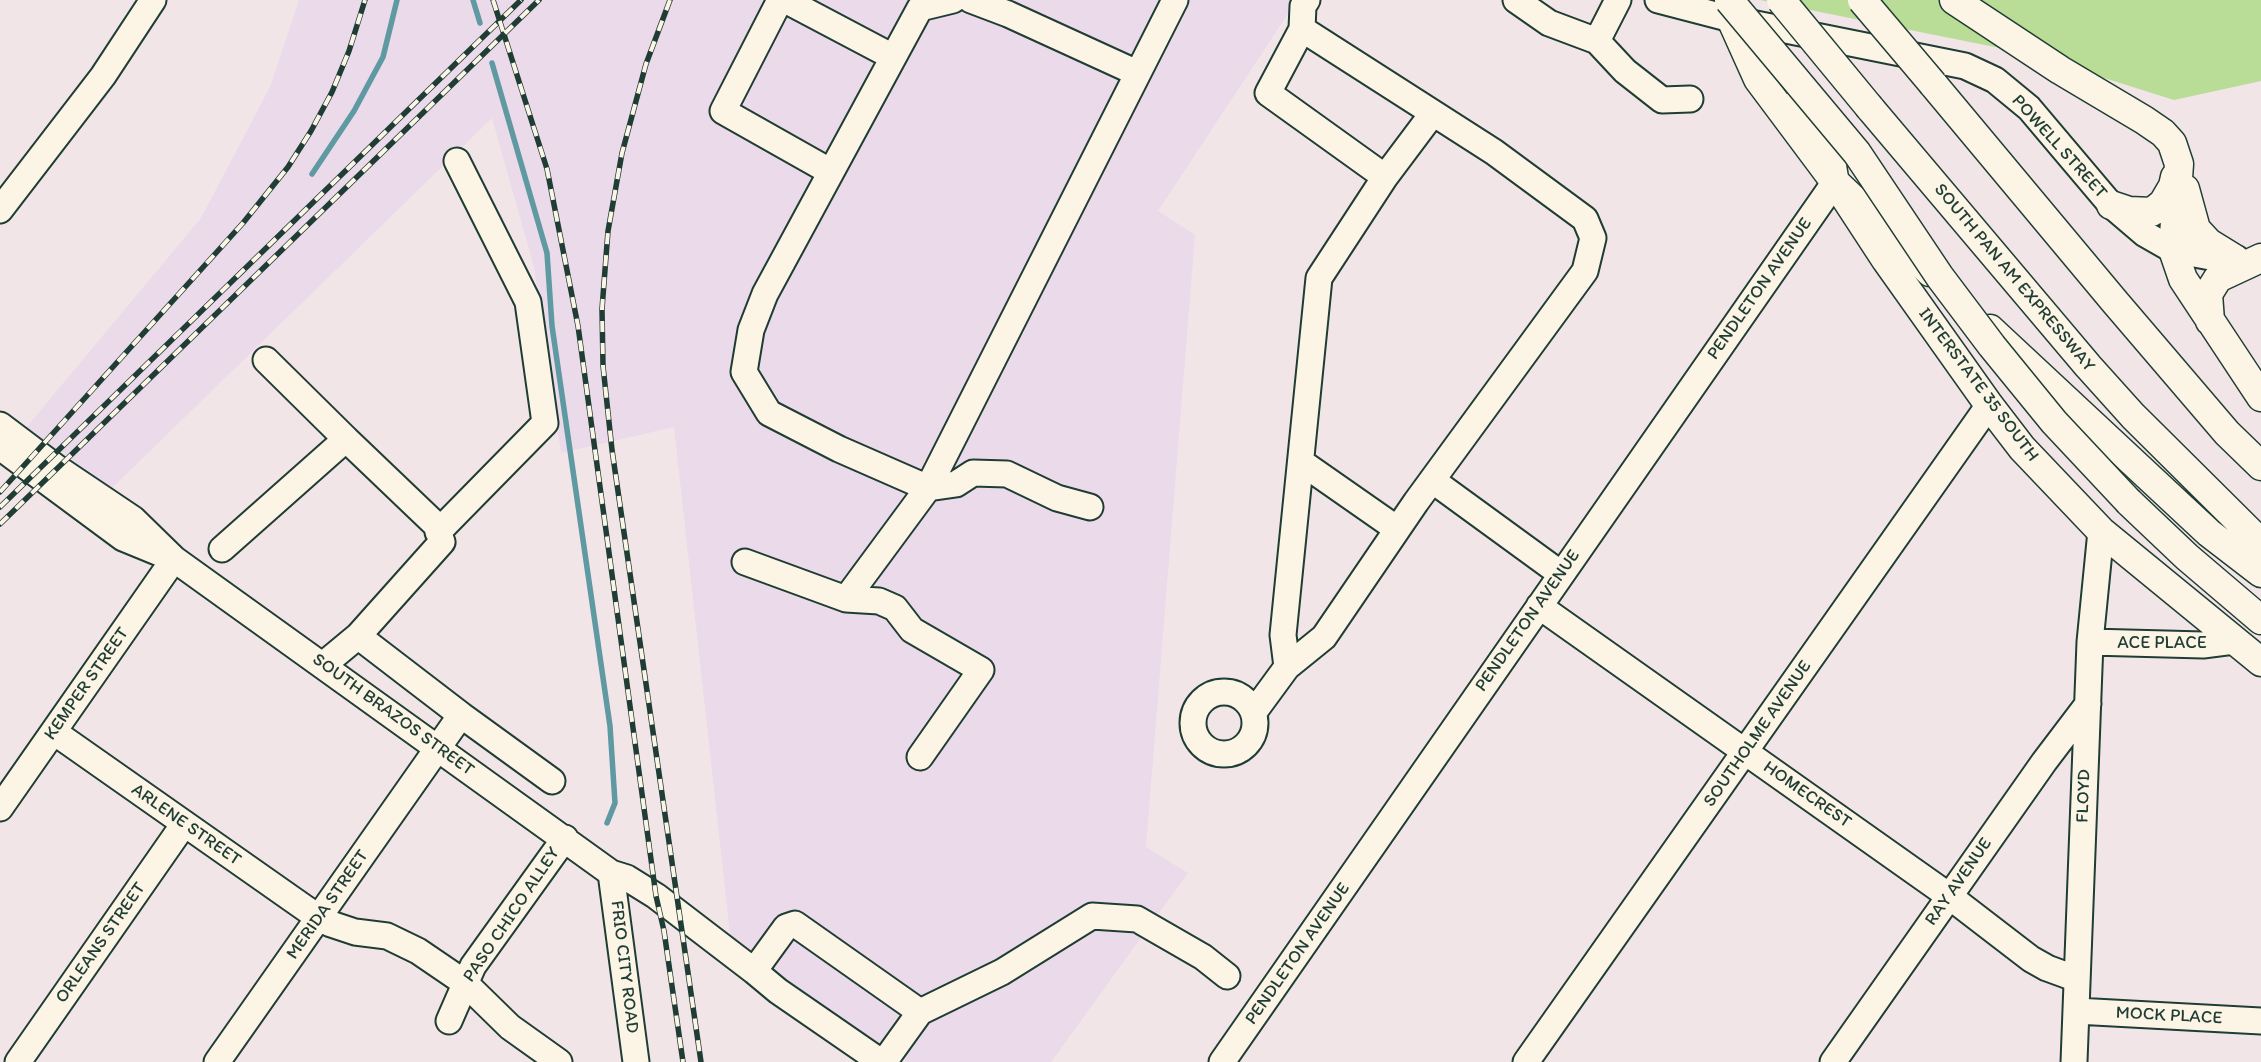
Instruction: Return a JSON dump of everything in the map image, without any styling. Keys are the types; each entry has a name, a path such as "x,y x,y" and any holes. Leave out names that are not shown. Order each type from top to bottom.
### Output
{"main road":[{"name":"SOUTH PAN AM EXPRESSWAY","path":"1781,0 2088,366 2133,416 2212,497 2261,543"},
{"path":"1862,0 2115,302 2228,433 2261,466"},
{"path":"1954,0 2060,70 2163,133 2172,143 2179,164 2189,210 2196,229 2209,243 2252,257"},
{"name":"INTERSTATE 35 SOUTH","path":"1730,10 1758,79 1835,182 1886,260 1989,405 2022,448 2101,531 2261,662"},
{"path":"1730,10 1856,153 1940,277 1992,346 2054,422 2129,502 2187,557 2261,620"},
{"path":"2111,205 2129,211 2152,212 2163,203 2173,186 2179,164"},
{"path":"2179,164 2173,250 2184,279 2261,397"},
{"path":"1835,182 2022,360 2209,533 2261,573"},
{"path":"2210,321 2208,294 2218,278 2252,257"}],"street":[{"path":"0,210 102,76 153,0"},
{"path":"780,0 723,111 831,172"},
{"path":"784,0 893,57"},
{"path":"952,0 920,8 765,294 751,330 744,372 769,413 839,449 928,488 956,484 973,473 1008,474 1056,498 1090,507"},
{"path":"971,0 1008,14 1138,73"},
{"path":"846,599 928,488 1174,0"},
{"path":"1307,0 1303,6 1302,29 1268,93 1385,177"},
{"path":"1516,0 1549,23 1597,41 1625,72 1662,100 1690,99"},
{"path":"1597,41 1618,0"},
{"name":"POWELL STREET","path":"1658,0 1730,10 1965,66 1995,80 2029,108 2111,205 2145,234 2173,250 2216,258 2252,257"},
{"path":"1254,712 1287,667 1324,637 1397,529 1585,271 1593,238 1585,219 1494,152 1302,29"},
{"path":"1287,667 1283,635 1319,278 1385,177 1433,113"},
{"path":"438,532 545,423 528,302 457,161"},
{"name":"PENDLETON AVENUE","path":"1222,1062 1835,182"},
{"path":"266,360 436,525 442,542 358,636 323,665"},
{"name":"SOUTHOLME AVENUE","path":"1526,1062 1989,405"},
{"name":"SOUTH BRAZOS STREET","path":"0,425 57,468 133,519 174,559 612,873 627,878 656,896 778,991 882,1062"},
{"path":"222,548 346,439"},
{"name":"SOUTH BRAZOS STREET","path":"0,447 123,538 174,559"},
{"path":"1301,462 1397,529"},
{"path":"1432,480 1561,574"},
{"name":"FLOYD","path":"2074,1062 2090,642 2101,531"},
{"name":"KEMPER STREET","path":"0,808 174,559"},
{"path":"745,562 846,599 878,600 895,608 912,630 981,670 920,757"},
{"name":"HOMECREST","path":"1539,606 1949,896 2031,959 2047,968 2077,979"},
{"path":"358,636 461,715 552,781"},
{"name":"ACE PLACE","path":"2090,642 2203,645 2234,641"},
{"name":"RAY AVENUE","path":"1833,1062 2044,762 2088,704"},
{"name":"MERIDA STREET","path":"217,1062 461,715"},
{"name":"ARLENE STREET","path":"54,732 319,918 330,924 355,932 387,936 418,951 465,983 510,1027 558,1062"},
{"name":"ORLEANS STREET","path":"18,1062 184,824"},
{"name":"PASO CHICO ALLEY","path":"449,1021 473,966 564,838"},
{"name":"SOUTH BRAZOS STREET","path":"612,873 626,896 660,917 741,976 778,991"},
{"name":"FRIO CITY ROAD","path":"612,873 635,1052"},
{"path":"882,1062 920,1012 1002,972 1092,916 1137,919 1203,956 1227,976"},
{"path":"754,971 786,927 795,924 920,1012"},
{"name":"MOCK PLACE","path":"2076,1011 2261,1021"},
{"path":"619,1062 635,1052"}],"shaded area":[{"path":"299,0 1297,0 1158,211 1195,235 1146,847 1188,873 1051,1062 908,1062 731,943 674,427 561,453 534,267 492,118 111,489 25,429 201,218 270,87"}],"green space":[{"path":"1760,0 2261,0 2261,81 2174,100 2025,53"}],"waterway":[{"path":"312,174 354,111 383,57 397,0"},
{"path":"473,0 480,23"},
{"path":"492,63 547,253 552,326 610,726 615,803 607,823"}],"railway":[{"path":"0,492 243,223 288,167 311,131 332,92 349,51 365,0"},
{"path":"493,0 547,169 578,326 656,896 664,931 683,1062"},
{"path":"0,507 521,0"},
{"path":"0,524 539,0"},
{"path":"670,0 646,64 622,153 608,231 602,309 603,366 612,450 701,1062"}]}
